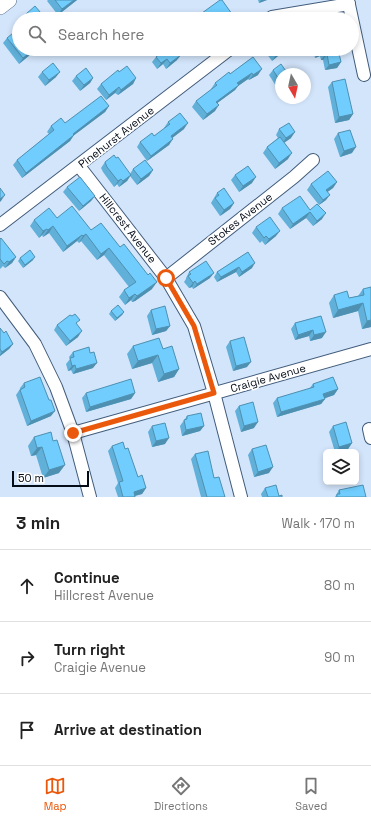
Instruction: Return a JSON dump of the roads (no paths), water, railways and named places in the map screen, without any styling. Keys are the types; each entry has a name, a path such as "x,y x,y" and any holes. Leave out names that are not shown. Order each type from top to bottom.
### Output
{"main road":[{"path":"0,7 9,0"}],"street":[{"path":"298,12 349,2 351,12"},
{"path":"359,51 364,75"},
{"name":"Pinehurst Avenue","path":"0,225 221,56"},
{"name":"Stokes Avenue","path":"166,278 294,177 313,160"},
{"name":"Hillcrest Avenue","path":"79,166 166,278 194,326 214,393 241,497"},
{"path":"0,297 35,344 56,387 73,433 90,497"},
{"name":"Craigie Avenue","path":"73,433 371,349"}]}
